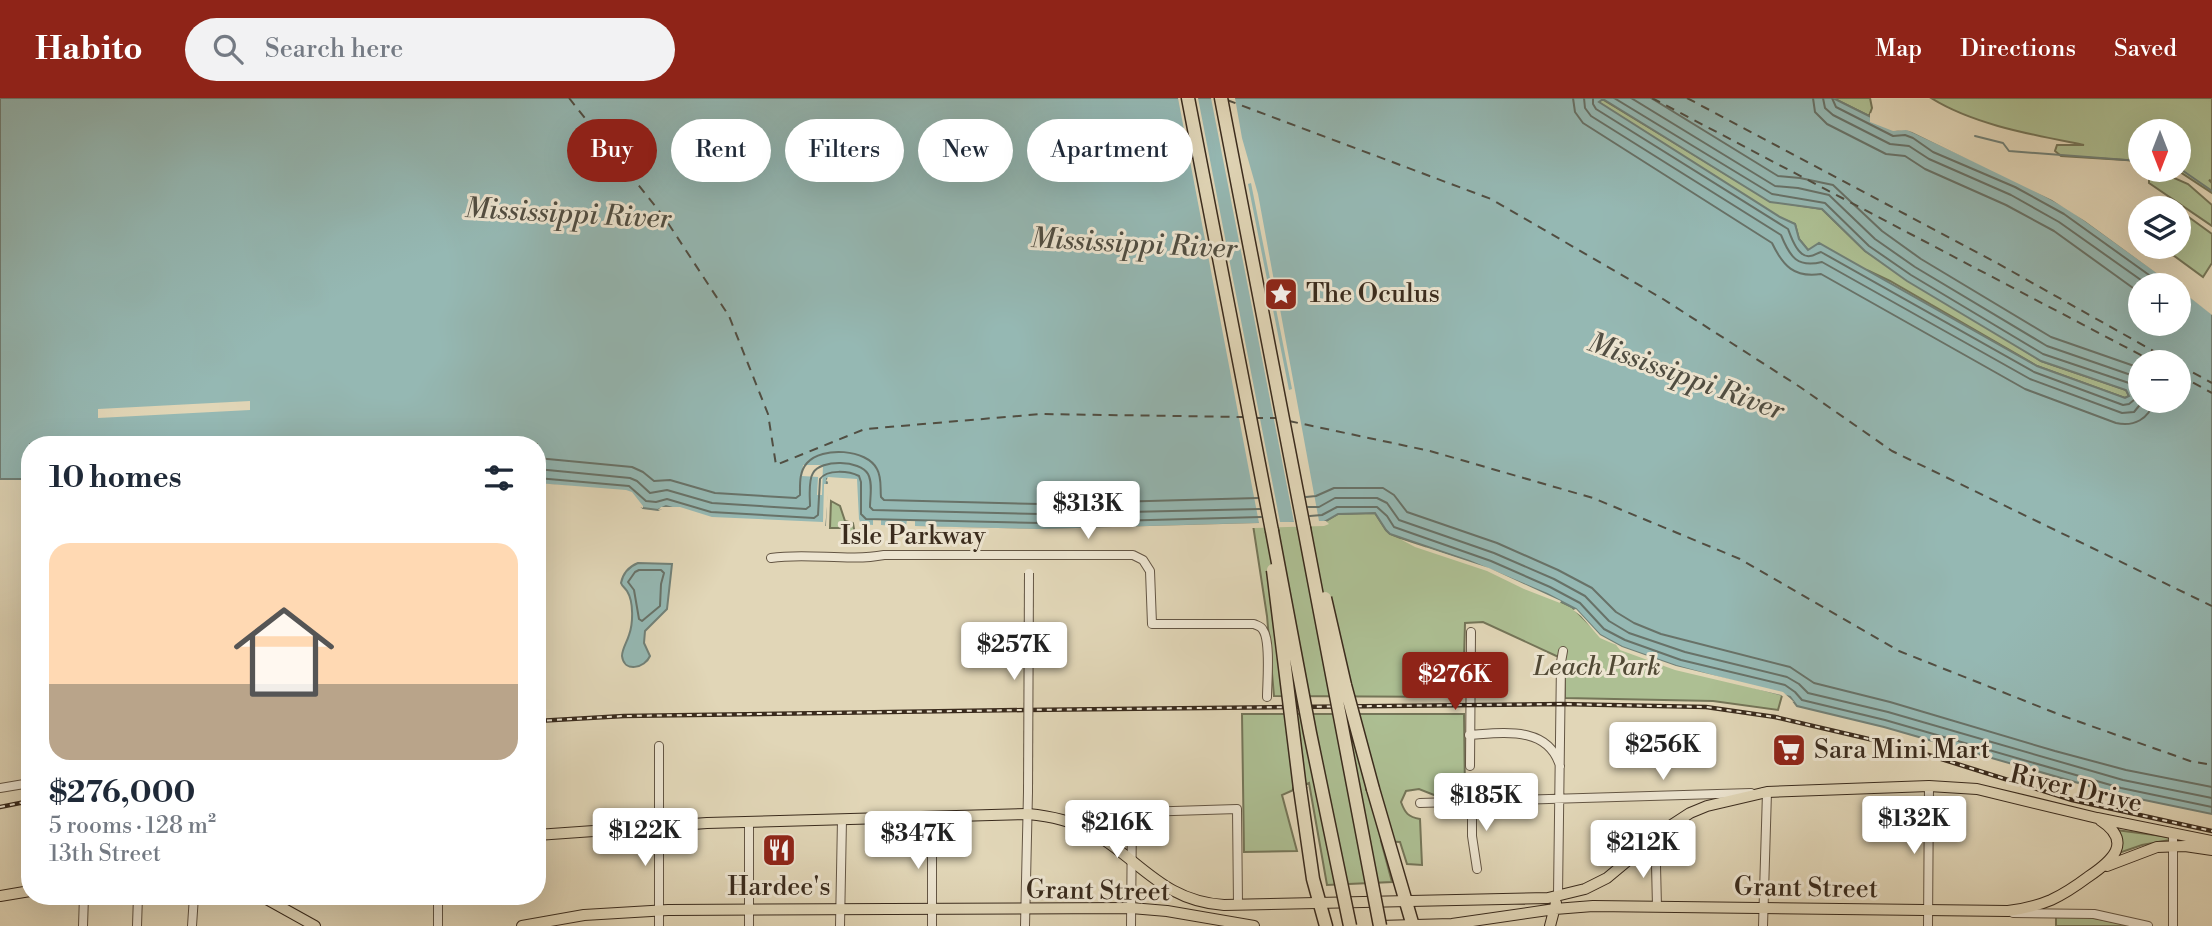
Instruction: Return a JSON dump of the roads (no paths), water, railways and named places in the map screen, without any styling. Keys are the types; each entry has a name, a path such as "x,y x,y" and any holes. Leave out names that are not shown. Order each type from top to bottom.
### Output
{"highway":[{"path":"1188,98 1310,733 1350,926"},
{"path":"1221,98 1380,926"},
{"path":"1304,528 1318,570 1347,693 1413,926"},
{"path":"1272,531 1275,590 1300,789 1319,903 1326,926"}],"main road":[{"name":"River Drive","path":"1558,895 1585,889 1607,878 1667,828 1690,813 1707,806 1767,792 1929,786 1977,789 2097,818 2212,841"},
{"path":"546,834 749,821 1028,814 1057,818 1080,826 1102,838 1165,887 1188,897 1216,904 1535,899 1558,895 1550,926"},
{"path":"2097,818 2109,826 2118,842 2113,857 2103,867"},
{"path":"1984,911 2008,911 2051,900 2103,867 2137,853 2173,846 2212,849"},
{"path":"0,896 21,892"},
{"path":"277,905 315,926"},
{"name":"Grant Street","path":"1380,926 1486,921 1555,909 1593,906 1984,911"},
{"name":"Grant Street","path":"522,926 659,911 1026,911 1131,908 1167,911 1254,926"}],"street":[{"name":"Isle Parkway","path":"771,558 807,554 862,559 884,555 1133,555 1143,560 1150,571 1152,624 1254,624 1262,628 1267,649 1267,697"},
{"path":"1025,926 1028,556"},
{"path":"1470,766 1471,632"},
{"path":"1558,895 1563,651"},
{"path":"1469,735 1517,732 1534,736 1554,753 1560,766"},
{"path":"1543,742 1561,736"},
{"path":"659,746 659,926"},
{"path":"0,788 21,784"},
{"path":"1928,926 1929,786"},
{"path":"1420,803 1767,792 1763,926"},
{"path":"1472,802 1472,844 1477,869"},
{"path":"1110,813 1237,809 1238,905"},
{"path":"1131,926 1132,812"},
{"path":"932,817 932,926"},
{"path":"841,926 842,819"},
{"path":"749,821 750,926"},
{"path":"2173,833 2173,926"},
{"path":"1644,848 1656,865 1657,907"},
{"path":"83,926 84,905"},
{"path":"137,926 138,905"},
{"path":"192,926 193,905"},
{"path":"438,905 438,926"},
{"name":"Grant Street","path":"1984,911 2108,915 2148,926"}],"water":[{"name":"Mississippi River","path":"0,98 1833,98 1897,130 1905,128 2018,181 2068,208 2128,251 2128,259 2139,259 2158,273 2128,273 2128,336 2191,336 2191,297 2212,313 2212,814 2120,795 1884,727 1797,706 1790,697 1676,666 1622,647 1600,635 1576,609 1469,561 1390,534 1375,513 1338,514 1324,522 1040,530 861,526 855,517 854,481 827,479 825,525 710,519 666,506 658,510 643,508 628,493 546,485 546,436 21,436 21,479 0,479","holes":["1603,99 1770,202 1822,209 1865,251 1907,281 2041,361 2126,390 2128,394 2128,350 2191,350 2191,413 2128,413 2128,396 2125,398 2037,366 1819,243 1808,250 1799,239 1795,224 1599,102"]},
{"path":"638,563 672,564 667,609 645,631 644,643 650,656 639,666 630,667 622,656 630,630 631,601 621,583 626,571"}],"waterway":[{"path":"1975,136 2003,143 2009,151 2128,160"},
{"path":"2191,176 2212,191"}],"railway":[{"path":"546,720 624,716 1025,710 1561,704 1706,707 1775,717 1903,747 2072,800 2212,831"},
{"path":"0,807 21,803"}],"place":[{"name":"The Oculus","path":"1281,294"},
{"name":"Sara Mini Mart","path":"1789,750"},
{"name":"Hardee's","path":"779,850"}],"park label":[{"name":"Leach Park","path":"1597,667"}]}
